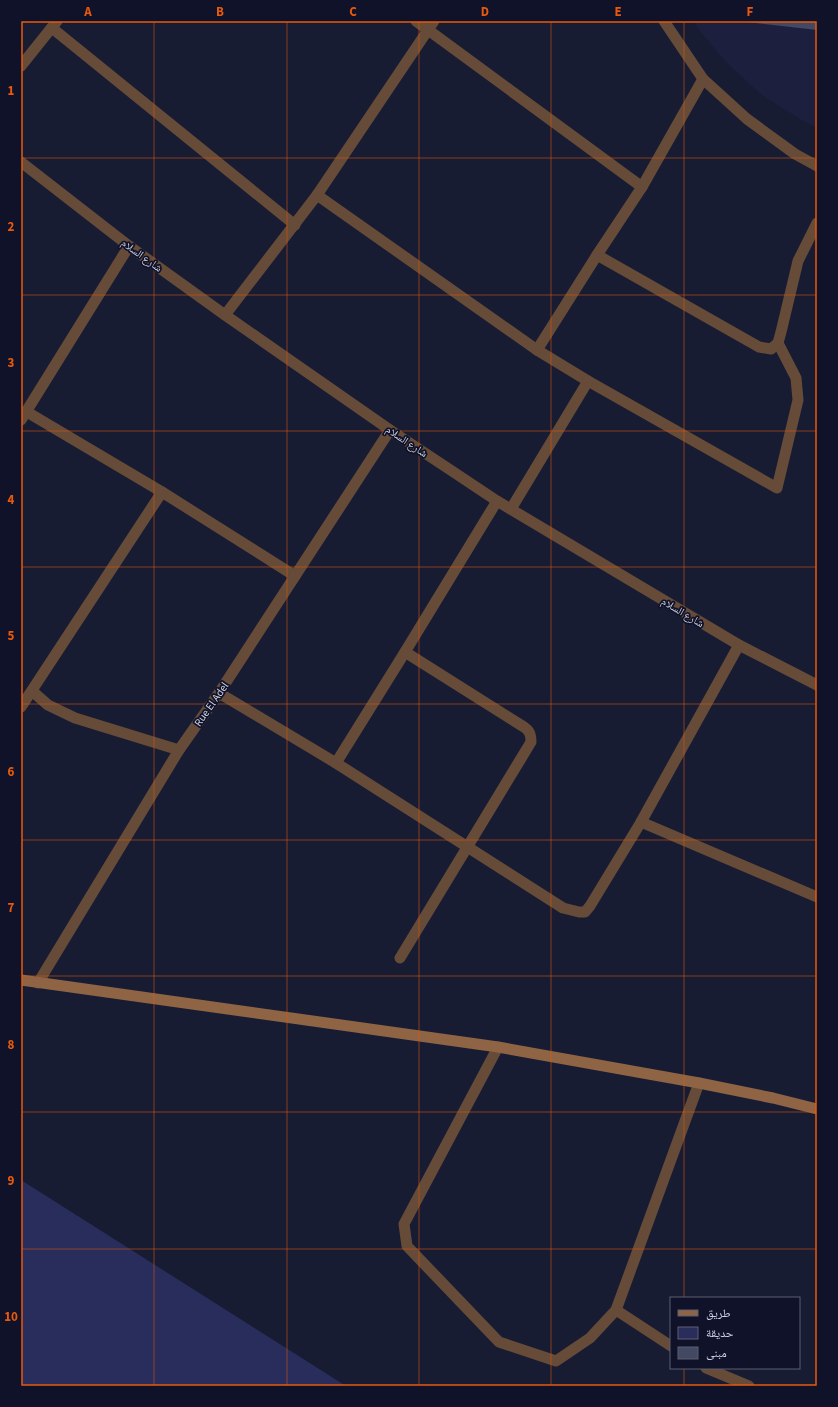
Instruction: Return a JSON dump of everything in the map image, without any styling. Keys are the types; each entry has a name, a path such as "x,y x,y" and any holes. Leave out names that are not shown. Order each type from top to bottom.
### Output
{"main road":[{"path":"21,980 498,1047 699,1083 773,1098 817,1109"},
{"path":"773,1098 817,1101"}],"street":[{"path":"416,21 431,25 642,187"},
{"path":"664,21 703,79 747,119 795,154 817,166"},
{"path":"21,66 54,24 295,225"},
{"path":"225,315 295,225 431,25"},
{"path":"537,350 642,187 703,79"},
{"name":"شارع السلام","path":"21,162 129,246 225,315 390,430 497,501 739,645 817,685"},
{"path":"317,194 537,350 588,381 777,488 798,400 796,378 778,344"},
{"path":"597,255 759,347 771,349 778,344 798,261 817,223"},
{"path":"129,246 24,416 162,492 295,576"},
{"path":"511,509 588,381"},
{"name":"Rue El Adel","path":"38,982 179,750 219,693 390,430"},
{"path":"21,707 162,492"},
{"path":"336,763 497,501"},
{"path":"219,693 336,763 563,908 571,911 585,912 641,822 739,645"},
{"path":"400,958 531,742 531,735 524,727 405,652"},
{"path":"32,691 48,705 75,718 179,750"},
{"path":"641,822 817,897"},
{"path":"498,1047 404,1224 406,1246 499,1342 556,1361 590,1338 616,1310 699,1083"},
{"path":"616,1310 670,1345"},
{"path":"708,1369 749,1386"}],"shaded area":[{"path":"695,21 817,21 817,128 762,95 726,62 697,27"}],"green space":[{"path":"21,1180 346,1386 21,1386"}],"building":[{"path":"817,21 817,30 747,22"}]}
